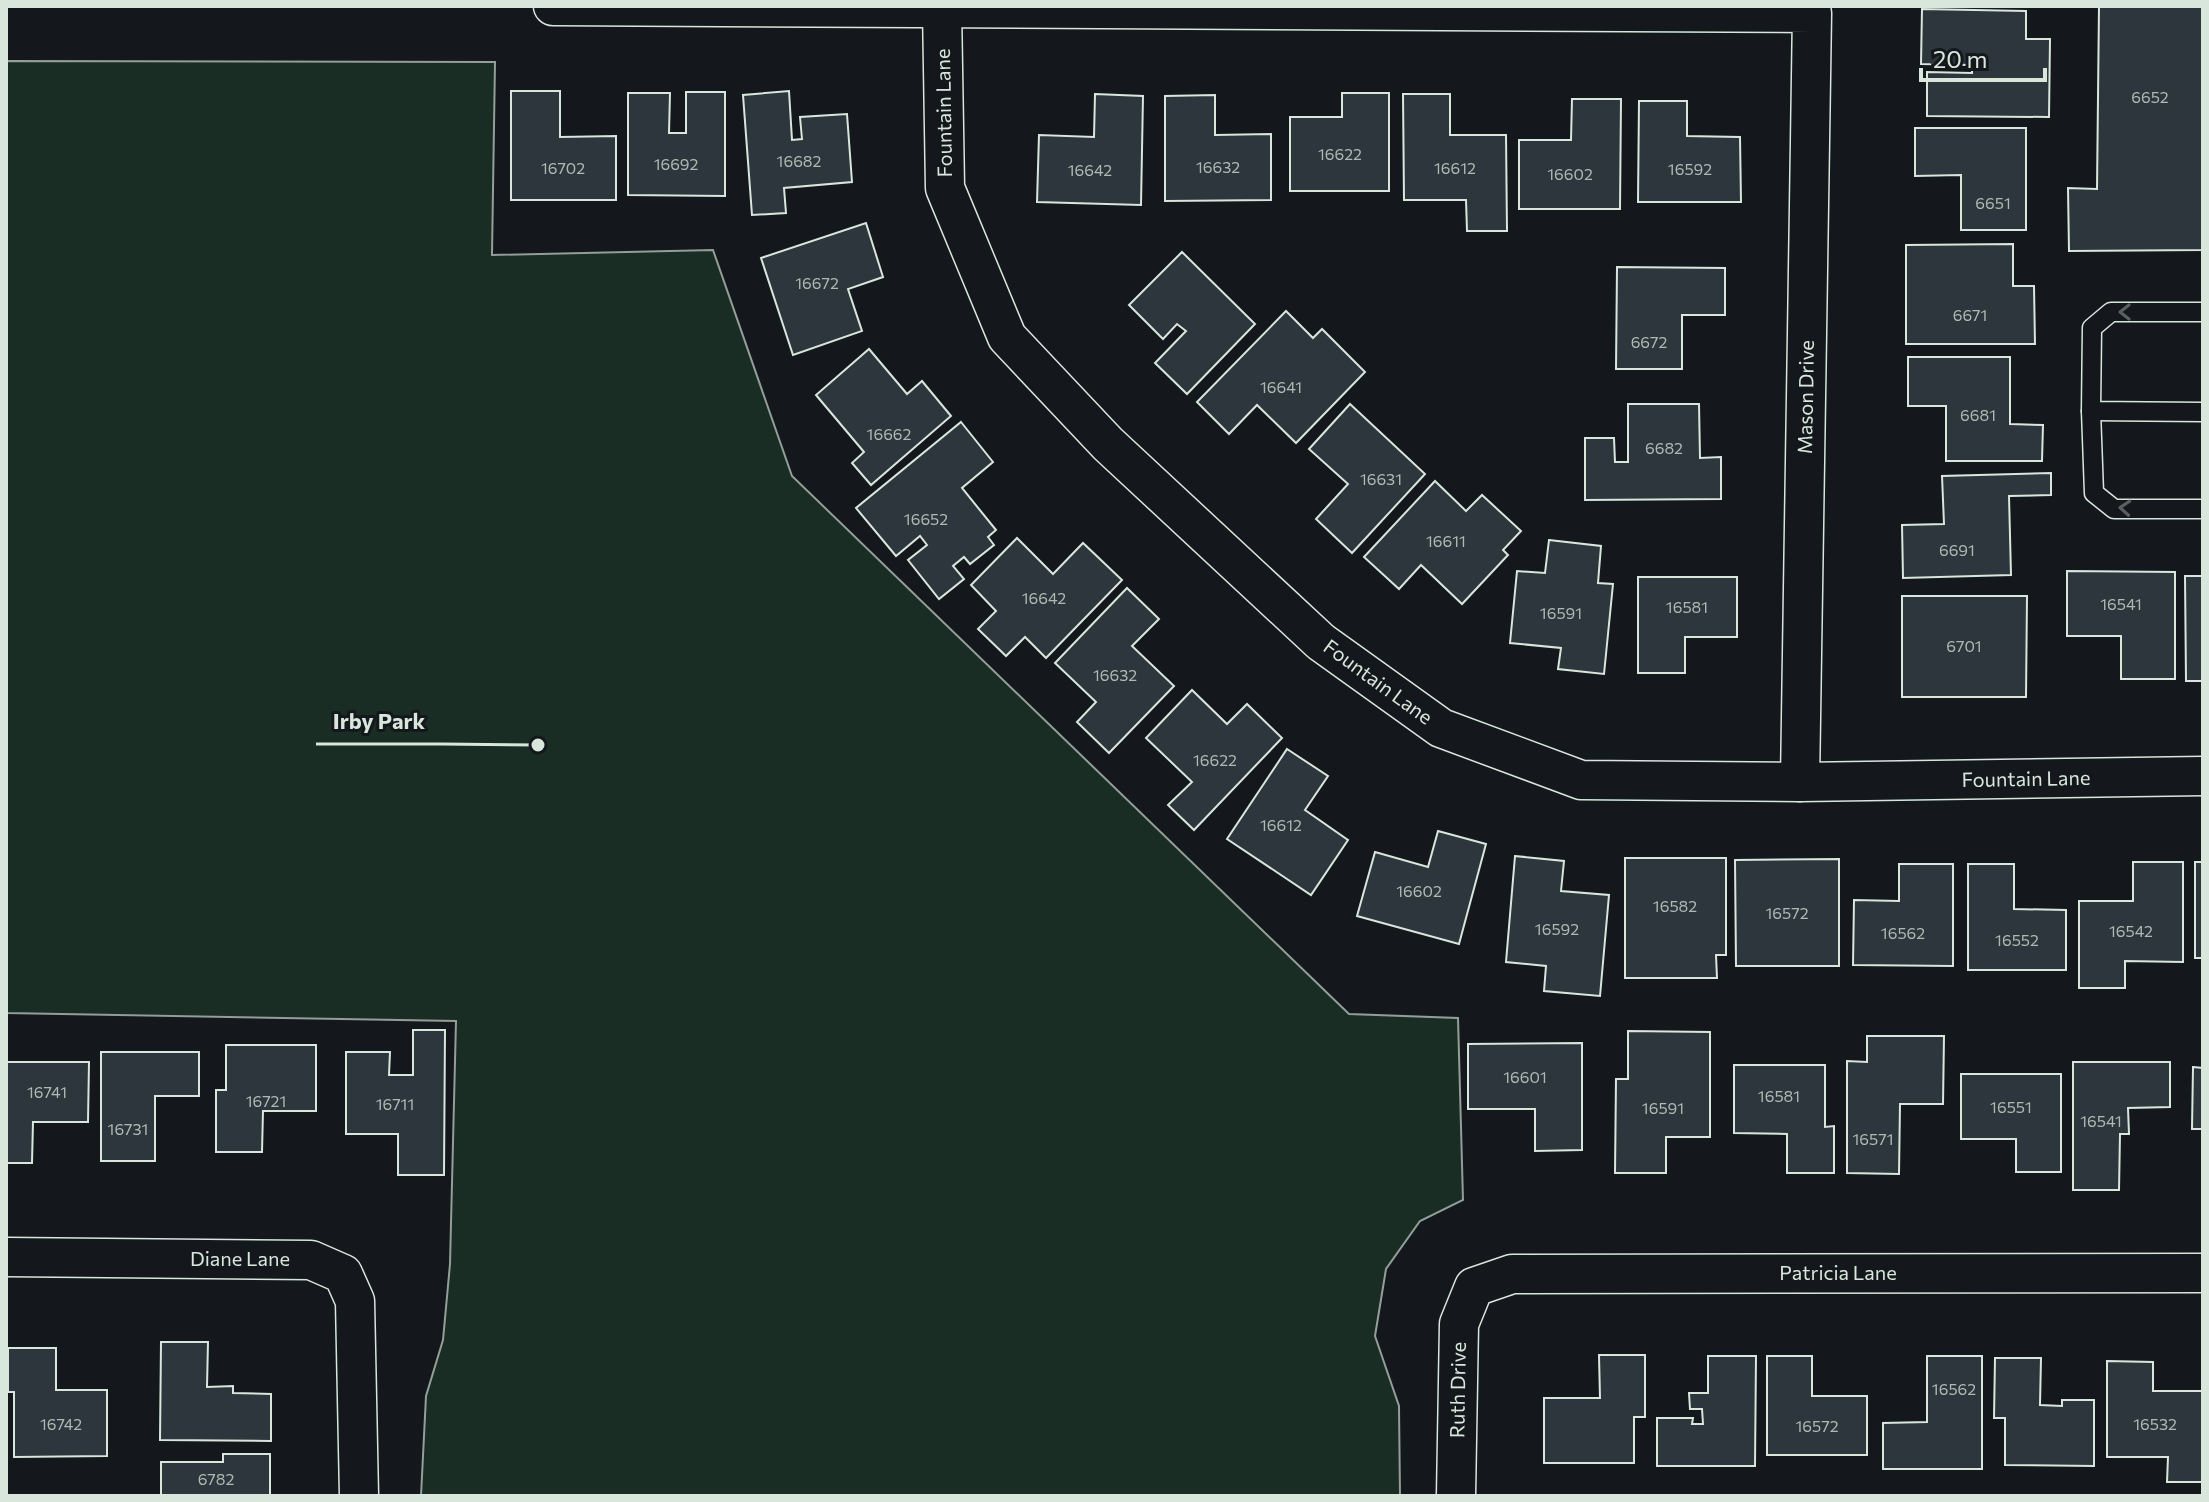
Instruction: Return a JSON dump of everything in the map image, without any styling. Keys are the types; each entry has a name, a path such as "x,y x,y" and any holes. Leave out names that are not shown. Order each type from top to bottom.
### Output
{"street":[{"path":"553,6 942,8"},
{"name":"Mason Drive","path":"942,8 1812,13 1800,782"},
{"name":"Fountain Lane","path":"942,8 945,188 1007,337 1108,444 1321,642 1441,728 1581,780 1800,782 2203,776"},
{"name":"Diane Lane","path":"6,1257 311,1260 343,1274 355,1301 359,1496"},
{"name":"Patricia Lane","path":"1474,1287 1512,1274 2203,1273"},
{"name":"Ruth Drive","path":"1456,1496 1459,1324 1474,1287"}],"lane":[{"path":"2203,312 2111,312 2092,328 2091,411 2094,493 2114,509 2203,509"},
{"path":"2091,411 2203,412"}],"green space":[{"path":"6,61 495,62 492,255 713,250 792,476 1349,1014 1458,1018 1463,1200 1420,1221 1386,1269 1375,1336 1399,1406 1400,1496 421,1496 426,1396 443,1340 450,1264 456,1021 6,1013"}],"building":[{"path":"2099,6 2203,6 2203,250 2069,251 2068,188 2097,189"},
{"path":"1922,9 2026,11 2026,39 2050,39 2049,117 1927,116 1927,72 1972,73 1972,65 1921,64"},
{"path":"511,91 560,91 560,137 616,136 616,200 511,200"},
{"path":"789,91 792,140 802,139 800,117 847,114 852,182 784,188 786,213 752,215 743,95"},
{"path":"686,92 725,92 725,196 628,195 628,93 670,93 669,133 686,133"},
{"path":"1342,93 1389,93 1389,191 1290,191 1290,117 1342,117"},
{"path":"1095,94 1143,96 1141,205 1037,202 1039,135 1094,137"},
{"path":"1403,94 1450,94 1450,135 1506,135 1507,231 1467,231 1466,200 1404,200"},
{"path":"1215,95 1215,135 1271,134 1271,200 1165,201 1165,96"},
{"path":"1572,99 1621,99 1620,209 1519,209 1519,140 1571,140"},
{"path":"1639,101 1687,101 1687,136 1740,137 1741,202 1638,202"},
{"path":"1915,128 2026,128 2026,230 1961,230 1961,175 1915,176"},
{"path":"866,223 883,277 848,289 862,331 793,355 761,258"},
{"path":"2013,244 2013,286 2034,286 2035,344 1906,344 1906,245"},
{"path":"1182,252 1255,324 1187,394 1155,363 1186,331 1177,324 1163,339 1129,305"},
{"path":"1617,267 1725,268 1725,315 1682,315 1682,369 1616,369"},
{"path":"1286,311 1313,338 1322,329 1365,372 1296,443 1257,405 1229,434 1197,402"},
{"path":"869,349 907,394 922,381 951,416 871,485 852,463 864,452 816,395"},
{"path":"1908,357 2010,357 2010,424 2043,425 2042,461 1946,461 1946,406 1908,406"},
{"path":"1350,404 1425,474 1352,553 1316,519 1348,484 1309,449"},
{"path":"1628,404 1699,404 1700,458 1721,457 1721,499 1585,500 1585,438 1614,438 1615,462 1628,462"},
{"path":"961,422 993,462 962,488 996,530 988,537 994,545 970,564 964,557 953,566 964,579 939,599 908,560 927,545 920,536 896,556 856,508"},
{"path":"2051,473 2051,495 2009,496 2011,575 1903,578 1902,525 1944,524 1942,476"},
{"path":"1435,481 1466,511 1482,495 1521,531 1503,550 1508,555 1462,604 1421,565 1399,589 1364,557"},
{"path":"1017,538 1053,574 1083,543 1122,580 1046,658 1025,637 1006,656 978,629 996,611 971,585"},
{"path":"1549,540 1601,546 1598,583 1613,584 1604,674 1558,669 1561,648 1510,643 1517,571 1545,573"},
{"path":"2067,571 2175,572 2175,679 2121,679 2121,636 2067,636"},
{"path":"2185,576 2203,576 2203,681 2186,681"},
{"path":"1638,577 1737,577 1737,637 1685,637 1685,673 1638,673"},
{"path":"1127,588 1159,619 1132,646 1174,686 1109,753 1077,722 1096,702 1055,663"},
{"path":"1902,596 2027,596 2026,697 1902,697"},
{"path":"1192,690 1227,724 1247,704 1282,738 1194,830 1168,805 1192,782 1146,738"},
{"path":"1287,749 1328,776 1305,810 1348,840 1311,895 1227,839"},
{"path":"1438,831 1486,844 1459,944 1357,916 1375,852 1428,867"},
{"path":"1515,856 1564,861 1561,891 1609,895 1600,996 1544,991 1546,966 1506,962"},
{"path":"1625,858 1726,858 1726,955 1716,955 1717,978 1625,978"},
{"path":"1839,859 1839,966 1736,966 1735,860"},
{"path":"2133,862 2183,862 2183,962 2125,961 2125,988 2079,988 2079,901 2133,901"},
{"path":"2195,862 2203,862 2203,958 2195,958"},
{"path":"1899,864 1953,864 1953,966 1853,965 1854,900 1899,901"},
{"path":"1968,864 2014,864 2014,909 2066,910 2066,970 1968,970"},
{"path":"413,1030 445,1030 444,1175 398,1175 398,1134 346,1134 346,1052 390,1052 389,1075 413,1075"},
{"path":"1628,1031 1710,1032 1710,1137 1666,1137 1666,1173 1615,1173 1616,1079 1628,1079"},
{"path":"1867,1036 1944,1036 1943,1104 1900,1104 1899,1174 1847,1173 1847,1061 1867,1062"},
{"path":"1582,1043 1582,1150 1535,1151 1535,1109 1468,1109 1468,1044"},
{"path":"226,1045 316,1045 316,1111 263,1111 262,1152 216,1152 216,1090 226,1090"},
{"path":"101,1052 199,1052 199,1096 155,1096 155,1161 101,1161"},
{"path":"6,1062 89,1062 88,1122 33,1122 32,1163 6,1163"},
{"path":"2073,1062 2170,1062 2170,1107 2128,1108 2129,1134 2120,1134 2119,1190 2073,1190"},
{"path":"1734,1065 1825,1065 1825,1127 1834,1126 1834,1173 1787,1173 1787,1134 1734,1133"},
{"path":"2193,1067 2203,1068 2203,1129 2192,1129"},
{"path":"1961,1074 2061,1074 2061,1172 2016,1172 2016,1139 1961,1139"},
{"path":"161,1342 208,1342 207,1387 233,1386 233,1393 271,1394 271,1441 160,1440"},
{"path":"8,1348 56,1348 56,1390 107,1390 107,1456 14,1457 14,1392 8,1392"},
{"path":"1599,1355 1645,1355 1645,1417 1634,1417 1634,1463 1544,1463 1544,1398 1600,1398"},
{"path":"1708,1356 1756,1356 1755,1466 1657,1466 1657,1418 1693,1418 1692,1424 1703,1424 1702,1409 1690,1409 1689,1393 1708,1393"},
{"path":"1767,1356 1812,1356 1812,1396 1867,1396 1867,1455 1767,1455"},
{"path":"1927,1356 1982,1356 1982,1469 1883,1469 1883,1423 1927,1422"},
{"path":"1995,1358 2041,1358 2040,1405 2062,1406 2062,1400 2094,1400 2094,1466 2005,1465 2005,1418 1994,1418"},
{"path":"2107,1361 2153,1362 2153,1391 2203,1391 2203,1482 2167,1482 2168,1457 2107,1457"},
{"path":"223,1454 270,1454 270,1496 161,1496 161,1462 223,1462"}],"place":[{"name":"Irby Park","path":"538,745"}]}
